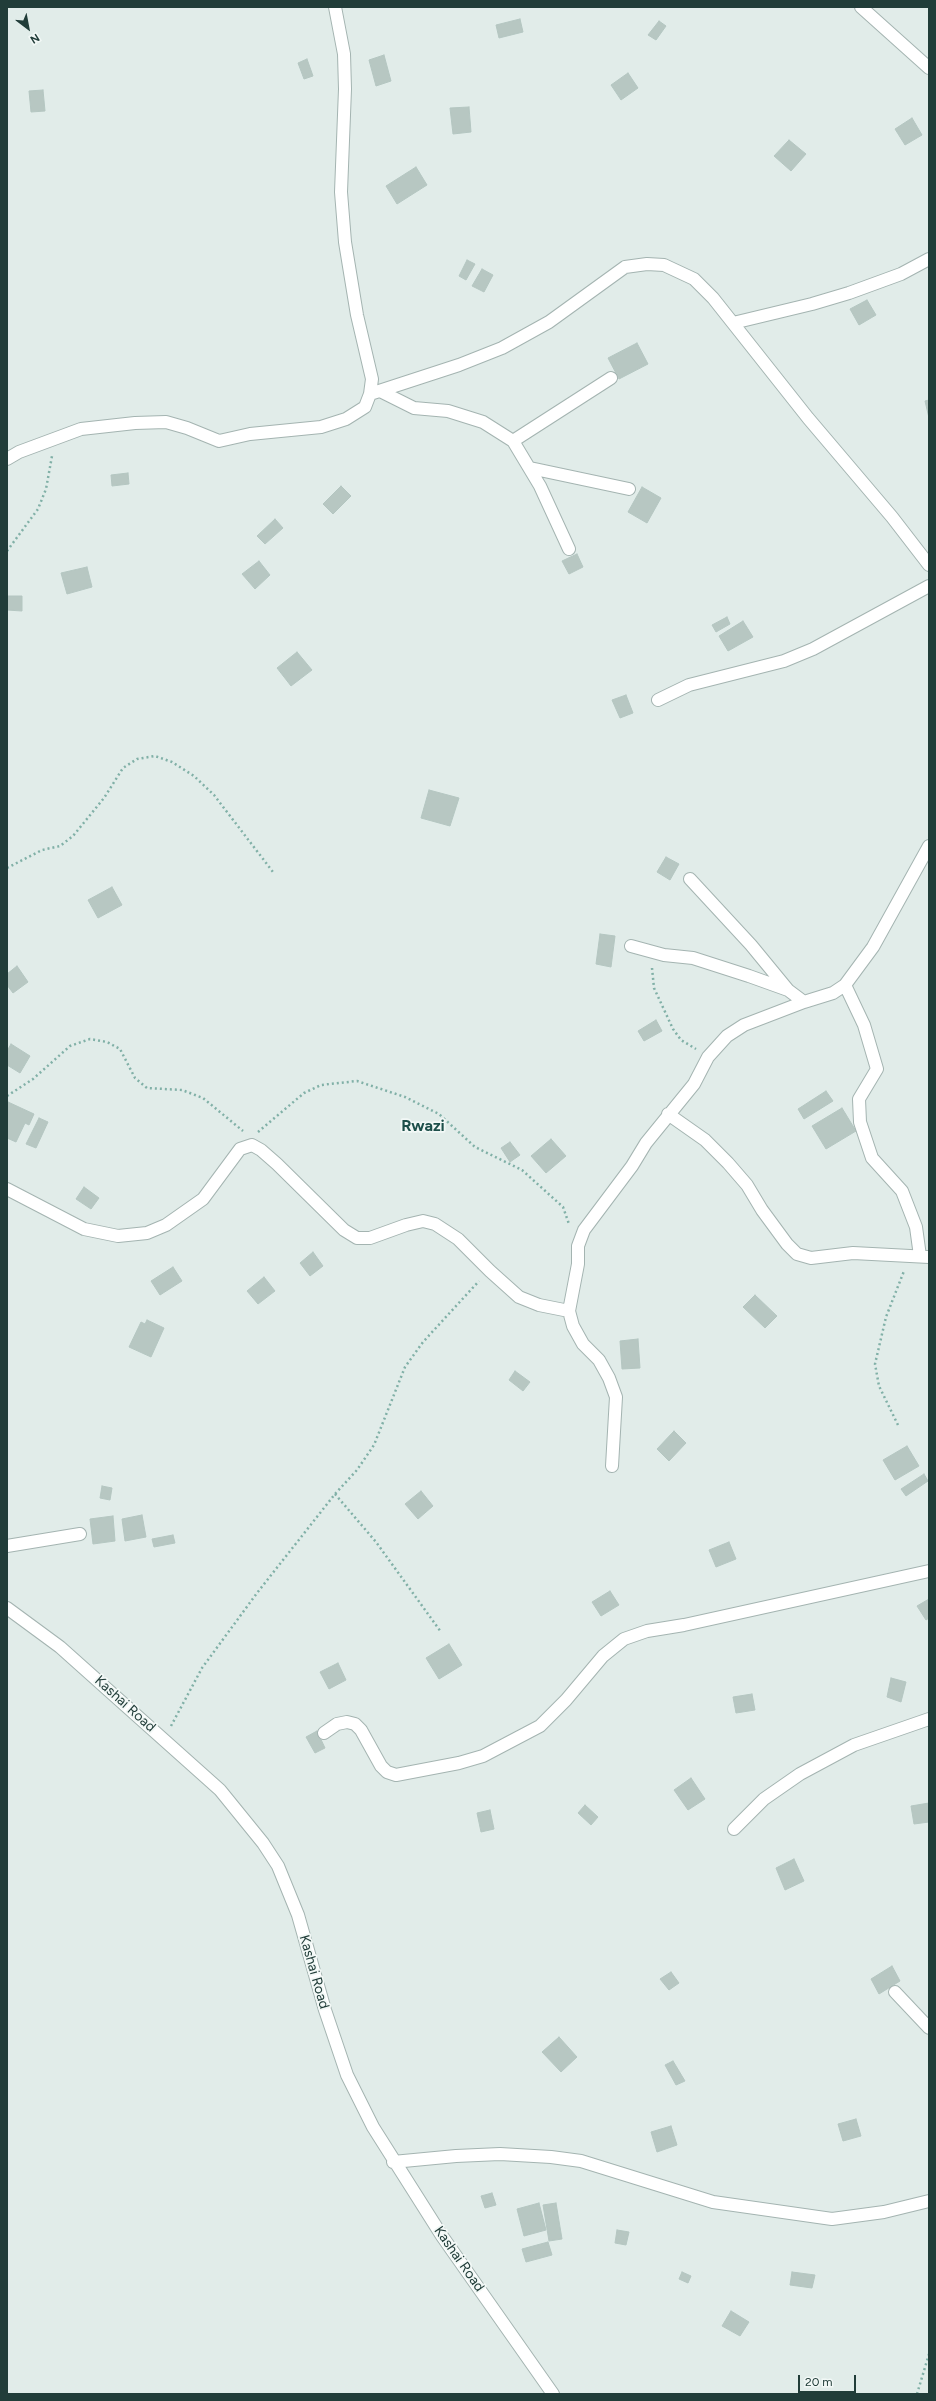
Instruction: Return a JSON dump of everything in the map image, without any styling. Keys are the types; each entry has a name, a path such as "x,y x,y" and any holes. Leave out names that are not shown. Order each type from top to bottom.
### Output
{"street":[{"path":"335,7 344,54 345,89 341,192 345,242 356,315 375,393"},
{"path":"861,7 929,68"},
{"path":"733,323 812,304 849,293 901,274 929,259"},
{"path":"7,460 19,452 81,429 135,423 166,422 187,428 219,441 250,434 321,427 346,419 365,407 375,393 459,365 502,348 548,322 625,267 647,264 664,265 694,279 713,298 808,418 887,511 929,565"},
{"path":"513,441 611,378"},
{"path":"375,393 414,408 448,411 483,422 513,441 530,468 569,549"},
{"path":"530,468 629,489"},
{"path":"658,700 689,685 784,661 813,649 929,586"},
{"path":"612,1466 616,1397 609,1378 599,1360 582,1344 573,1326 569,1311 578,1264 578,1246 584,1230 592,1216 632,1166 668,1114 694,1084 708,1057 727,1036 744,1025 804,1002 833,993 845,985 873,947 929,846"},
{"path":"690,879 760,956 788,990 804,1002"},
{"path":"631,946 654,951 664,955 693,958 788,990"},
{"path":"668,1114 692,1129 728,1163 746,1185 787,1244 797,1254 811,1258 853,1253 920,1256 916,1227 902,1191 872,1158 860,1122 859,1099 877,1070 864,1024 845,985"},
{"path":"7,1189 84,1229 118,1236 147,1233 171,1222 203,1199 240,1150 249,1142 261,1150 344,1230 357,1238 370,1238 406,1225 423,1221 435,1224 458,1239 490,1271 519,1296 539,1305 569,1311"},
{"path":"7,1546 80,1534"},
{"path":"324,1733 337,1724 347,1722 355,1724 361,1730 381,1766 387,1772 396,1774 459,1763 483,1756 540,1726 566,1700 603,1656 624,1639 647,1631 794,1602 929,1571"},
{"name":"Kashai Road","path":"7,1608 60,1646 220,1790 263,1843 278,1866 298,1915 325,2010 347,2076 393,2162 442,2236 553,2394"},
{"path":"734,1829 764,1799 800,1774 854,1745 929,1719"},
{"path":"895,1992 929,2028"},
{"path":"393,2162 500,2154 551,2157 581,2161 713,2202 832,2219 884,2212 929,2201"}],"path":[{"path":"7,552 40,502 47,482 54,439"},
{"path":"7,868 42,850 60,846 73,836 100,803 123,768 137,759 155,756 172,762 194,776 214,795 273,872"},
{"path":"654,951 652,975 660,1005 681,1040 708,1057"},
{"path":"7,1096 33,1079 70,1046 90,1039 107,1042 120,1049 135,1078 148,1088 182,1090 203,1098 249,1142 304,1093 321,1085 357,1081 421,1104 439,1114 475,1148 522,1170 563,1207 578,1246"},
{"path":"898,1424 878,1386 875,1364 886,1316 920,1256"},
{"path":"164,1739 202,1668 257,1593 335,1494 357,1470 374,1446 405,1367 423,1342 471,1288 490,1271"},
{"path":"335,1494 376,1542 441,1632"},
{"path":"917,2394 929,2354"}],"building":[{"path":"520,19 523,32 499,38 496,25"},
{"path":"659,21 666,26 656,40 648,35"},
{"path":"384,55 391,81 376,86 369,60"},
{"path":"307,59 313,76 304,79 298,63"},
{"path":"628,73 638,88 621,100 611,85"},
{"path":"43,90 45,111 31,112 29,91"},
{"path":"469,107 471,132 453,134 450,108"},
{"path":"912,118 922,135 905,145 895,129"},
{"path":"789,140 806,154 791,171 774,156"},
{"path":"416,167 427,185 397,204 386,186"},
{"path":"467,260 475,264 466,280 459,276"},
{"path":"482,269 493,275 484,292 472,286"},
{"path":"867,300 876,315 859,325 850,309"},
{"path":"637,343 648,364 619,379 608,358"},
{"path":"929,400 929,418 925,401"},
{"path":"128,473 129,484 112,486 111,475"},
{"path":"341,486 351,496 333,514 323,504"},
{"path":"642,487 661,498 647,523 628,512"},
{"path":"275,519 283,528 265,544 257,536"},
{"path":"577,554 583,567 569,574 562,561"},
{"path":"259,561 270,575 255,589 242,574"},
{"path":"87,567 92,587 67,594 61,573"},
{"path":"7,596 22,596 22,611 7,610"},
{"path":"727,617 730,624 716,632 712,625"},
{"path":"743,621 753,637 728,651 719,636"},
{"path":"297,652 312,670 291,686 277,668"},
{"path":"626,695 633,713 620,718 612,700"},
{"path":"429,790 459,798 450,826 421,818"},
{"path":"666,857 679,864 670,880 657,872"},
{"path":"112,887 122,905 98,918 88,900"},
{"path":"600,934 615,936 611,967 596,964"},
{"path":"17,966 28,982 13,993 7,985 7,974"},
{"path":"656,1020 662,1031 644,1041 638,1031"},
{"path":"11,1044 30,1056 20,1073 7,1065 7,1051"},
{"path":"826,1091 833,1101 804,1119 798,1109"},
{"path":"8,1102 34,1114 29,1125 25,1123 16,1142 7,1138"},
{"path":"842,1108 856,1131 826,1149 812,1126"},
{"path":"39,1118 48,1122 36,1148 26,1144"},
{"path":"551,1139 566,1156 546,1173 531,1156"},
{"path":"510,1142 520,1155 510,1162 501,1148"},
{"path":"84,1187 99,1198 91,1209 76,1199"},
{"path":"313,1252 323,1266 310,1276 300,1263"},
{"path":"173,1267 182,1281 160,1295 151,1281"},
{"path":"264,1277 275,1291 258,1304 247,1291"},
{"path":"755,1295 777,1316 765,1328 743,1307"},
{"path":"147,1320 164,1328 151,1357 129,1347 141,1322 145,1324"},
{"path":"638,1339 640,1368 622,1369 620,1341"},
{"path":"515,1371 530,1382 523,1391 509,1380"},
{"path":"674,1431 686,1443 669,1461 657,1449"},
{"path":"907,1446 919,1466 895,1480 883,1460"},
{"path":"924,1474 928,1481 906,1496 901,1489"},
{"path":"102,1486 112,1488 110,1500 100,1498"},
{"path":"421,1491 433,1506 418,1519 405,1504"},
{"path":"142,1515 146,1537 125,1541 122,1519"},
{"path":"113,1516 115,1541 93,1544 90,1519"},
{"path":"173,1535 175,1543 154,1547 152,1539"},
{"path":"729,1542 736,1559 716,1567 709,1550"},
{"path":"610,1591 619,1605 601,1616 592,1602"},
{"path":"929,1599 929,1618 926,1620 917,1606"},
{"path":"449,1644 462,1665 439,1679 426,1658"},
{"path":"338,1663 346,1680 329,1689 320,1672"},
{"path":"891,1678 906,1682 901,1702 887,1697"},
{"path":"752,1694 755,1710 736,1713 733,1697"},
{"path":"317,1731 325,1748 315,1753 306,1737"},
{"path":"691,1778 705,1799 688,1810 674,1790"},
{"path":"929,1803 929,1822 914,1824 911,1806"},
{"path":"585,1805 598,1817 591,1825 578,1813"},
{"path":"490,1810 494,1829 481,1832 477,1813"},
{"path":"794,1859 804,1881 785,1890 776,1868"},
{"path":"892,1966 900,1981 879,1994 871,1979"},
{"path":"671,1972 679,1983 669,1990 660,1979"},
{"path":"559,2037 577,2057 561,2072 542,2052"},
{"path":"673,2061 685,2081 676,2085 665,2065"},
{"path":"856,2119 861,2136 843,2141 838,2124"},
{"path":"671,2126 677,2145 657,2152 651,2132"},
{"path":"492,2193 496,2205 485,2208 481,2196"},
{"path":"539,2203 546,2230 524,2236 517,2209"},
{"path":"556,2203 562,2239 549,2241 543,2205"},
{"path":"617,2230 629,2232 626,2245 615,2243"},
{"path":"548,2242 552,2255 526,2262 522,2249"},
{"path":"682,2272 691,2276 688,2283 679,2279"},
{"path":"792,2272 815,2275 812,2288 790,2285"},
{"path":"731,2311 749,2322 740,2336 722,2326"}],"district":[{"name":"Rwazi","path":"423,1126"}]}
